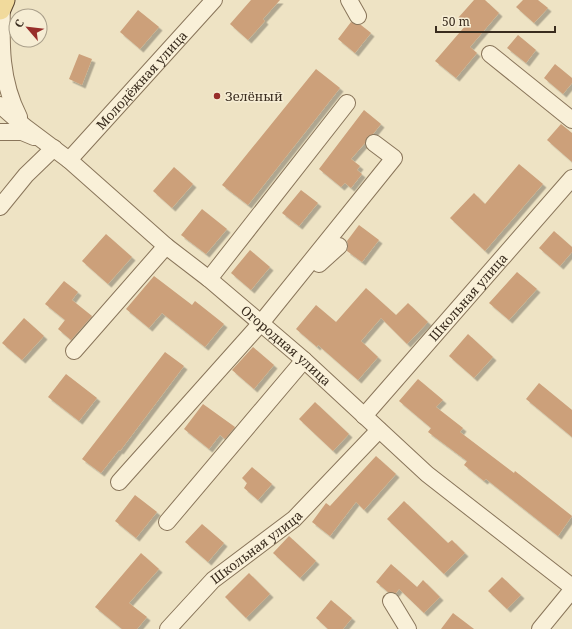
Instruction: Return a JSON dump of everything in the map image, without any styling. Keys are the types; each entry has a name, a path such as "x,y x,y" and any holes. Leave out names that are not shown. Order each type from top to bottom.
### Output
{"street":[{"name":"Молодёжная улица","path":"69,160 214,0"},
{"path":"349,0 358,16"},
{"path":"2,4 1,46 3,73 10,101 25,127"},
{"path":"490,54 572,120"},
{"path":"209,279 347,103"},
{"name":"Огородная улица","path":"0,105 25,127 69,160 166,246 209,279 304,360 427,474 572,588"},
{"path":"0,132 22,132 48,144 26,175 0,207"},
{"path":"264,326 394,158 374,142"},
{"name":"Школьная улица","path":"364,416 572,178"},
{"path":"74,351 166,246"},
{"path":"119,482 264,326 324,258 339,246"},
{"path":"167,522 304,360"},
{"name":"Школьная улица","path":"168,629 213,580 294,519 379,430"},
{"path":"540,629 572,588"},
{"path":"391,601 408,629"}],"building":[{"path":"251,0 280,0 263,19 265,21 248,40 230,24"},
{"path":"474,0 485,0 499,13 470,47 477,53 456,78 435,61 466,25 458,18"},
{"path":"523,0 538,0 548,8 534,23 516,7"},
{"path":"138,10 159,27 140,49 120,32"},
{"path":"351,22 361,25 371,33 355,53 338,39"},
{"path":"518,35 536,50 526,63 507,48"},
{"path":"79,54 92,59 82,85 69,79"},
{"path":"555,64 572,78 572,83 563,94 544,78"},
{"path":"316,69 340,88 248,205 222,185"},
{"path":"364,110 381,124 373,134 367,137 365,143 351,159 360,166 357,170 362,174 351,188 345,183 341,187 319,169"},
{"path":"561,124 572,133 572,162 547,140"},
{"path":"519,164 543,184 485,251 450,218 474,193 485,204"},
{"path":"174,167 193,184 172,208 153,191"},
{"path":"301,190 318,203 299,226 282,213"},
{"path":"202,209 227,229 206,254 181,235"},
{"path":"359,225 379,240 362,262 347,251 347,241"},
{"path":"554,231 572,247 572,252 560,266 539,248"},
{"path":"106,234 132,257 108,284 82,261"},
{"path":"250,250 270,267 251,290 231,273"},
{"path":"517,272 537,289 509,320 489,303"},
{"path":"154,276 192,305 195,301 224,324 205,347 162,313 149,328 126,309"},
{"path":"64,281 78,292 72,300 92,316 71,340 58,329 65,320 45,304"},
{"path":"366,288 396,315 408,303 428,322 407,344 381,318 361,341 378,357 358,380 318,345 317,347 296,329 316,305 336,322"},
{"path":"24,318 44,336 22,360 2,343"},
{"path":"468,334 493,357 474,378 449,356"},
{"path":"253,347 274,365 254,389 232,370"},
{"path":"165,352 184,366 120,451 119,450 101,473 82,459"},
{"path":"66,374 97,398 79,421 48,397"},
{"path":"418,379 443,400 436,407 463,428 460,432 514,473 515,471 572,516 558,536 486,479 484,481 464,465 467,461 428,432 431,428 399,401"},
{"path":"539,383 572,410 572,437 526,399"},
{"path":"315,402 349,434 333,451 299,419"},
{"path":"203,404 235,427 225,439 220,435 209,449 184,429"},
{"path":"376,456 396,474 364,510 356,502 330,536 312,522 326,503 330,506"},
{"path":"252,467 272,484 258,500 244,488 247,483 242,478"},
{"path":"135,495 157,512 136,538 115,521"},
{"path":"404,501 448,543 452,540 465,553 444,574 387,519"},
{"path":"202,524 224,543 208,562 185,542"},
{"path":"289,536 316,561 300,578 273,553"},
{"path":"141,553 159,569 129,603 147,617 137,629 122,629 95,607"},
{"path":"391,564 417,587 423,580 440,597 424,613 399,589 396,593 388,592 376,582"},
{"path":"249,573 270,594 246,618 225,597"},
{"path":"502,577 521,595 507,609 488,591"},
{"path":"331,600 352,618 343,629 328,629 316,618"},
{"path":"453,613 474,629 441,629"}],"place":[{"name":"Зелёный","path":"217,96"}]}
